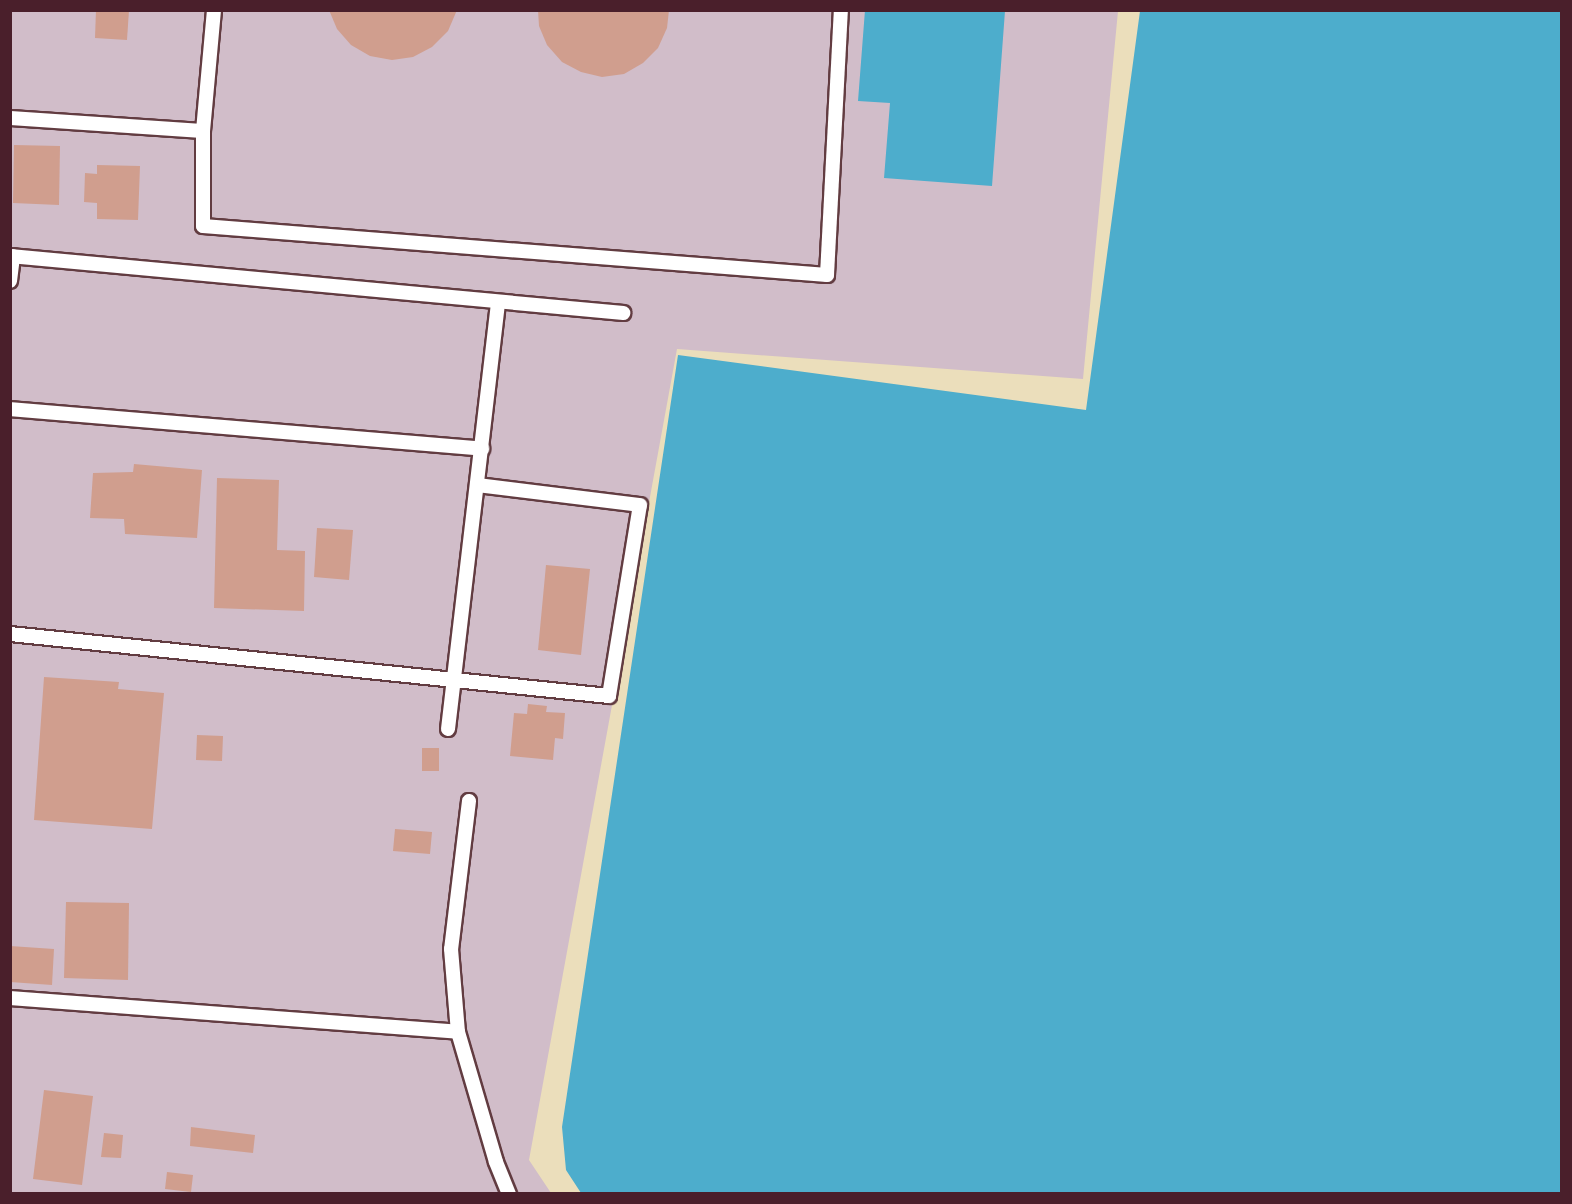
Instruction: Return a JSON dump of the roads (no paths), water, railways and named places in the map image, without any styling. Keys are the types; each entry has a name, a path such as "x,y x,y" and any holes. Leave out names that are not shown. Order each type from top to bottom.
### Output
{"lane":[{"path":"213,10 203,131 203,226 827,275 841,10"},
{"path":"10,118 203,131"},
{"path":"10,281 12,256 623,313"},
{"path":"448,729 498,302"},
{"path":"10,409 482,449"},
{"path":"10,634 609,696 640,505 478,485"},
{"path":"469,801 451,949 458,1032 496,1162 509,1194"},
{"path":"10,999 458,1032"}],"water":[{"path":"865,10 1005,11 992,186 884,178 890,103 858,101"},
{"path":"1140,11 1561,11 1561,1193 581,1193 566,1170 562,1127 678,355 1086,410"}]}
